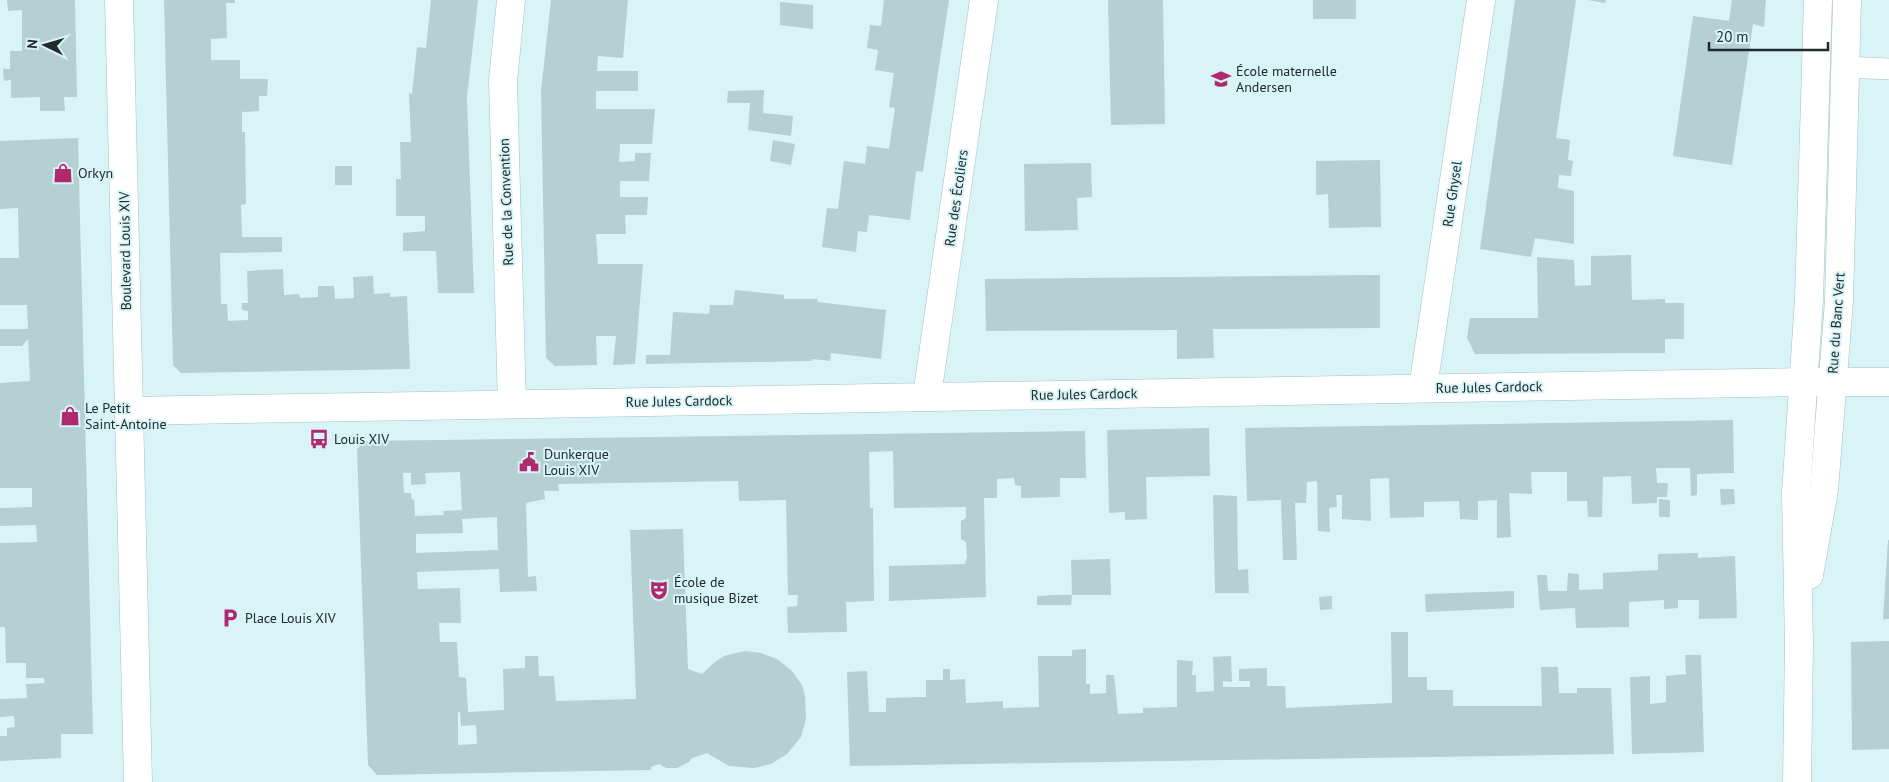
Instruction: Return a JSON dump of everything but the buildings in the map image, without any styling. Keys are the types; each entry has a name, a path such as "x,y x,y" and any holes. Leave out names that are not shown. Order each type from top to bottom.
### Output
{"street":[{"name":"Boulevard Louis XIV","path":"119,0 129,411"},
{"name":"Rue de la Convention","path":"511,0 503,87 512,404"},
{"name":"Rue des Écoliers","path":"927,396 984,0"},
{"name":"Rue Ghysel","path":"1424,388 1481,0"},
{"name":"Rue du Banc Vert","path":"1798,782 1800,644 1796,493 1811,241 1818,0"},
{"name":"Rue du Banc Vert","path":"1800,644 1824,490 1839,301 1848,0"},
{"name":"Rue Jules Cardock","path":"129,411 927,396 1889,382"},
{"path":"129,411 138,782"}],"lane":[{"path":"1845,67 1889,69"}],"place":[{"name":"École maternelle Andersen","path":"1221,79"},
{"name":"Orkyn","path":"63,173"},
{"name":"Le Petit Saint-Antoine","path":"70,416"},
{"name":"Louis XIV","path":"319,439"},
{"name":"Dunkerque Louis XIV","path":"529,462"},
{"name":"École de musique Bizet","path":"659,590"},
{"name":"Place Louis XIV","path":"230,618"}]}
